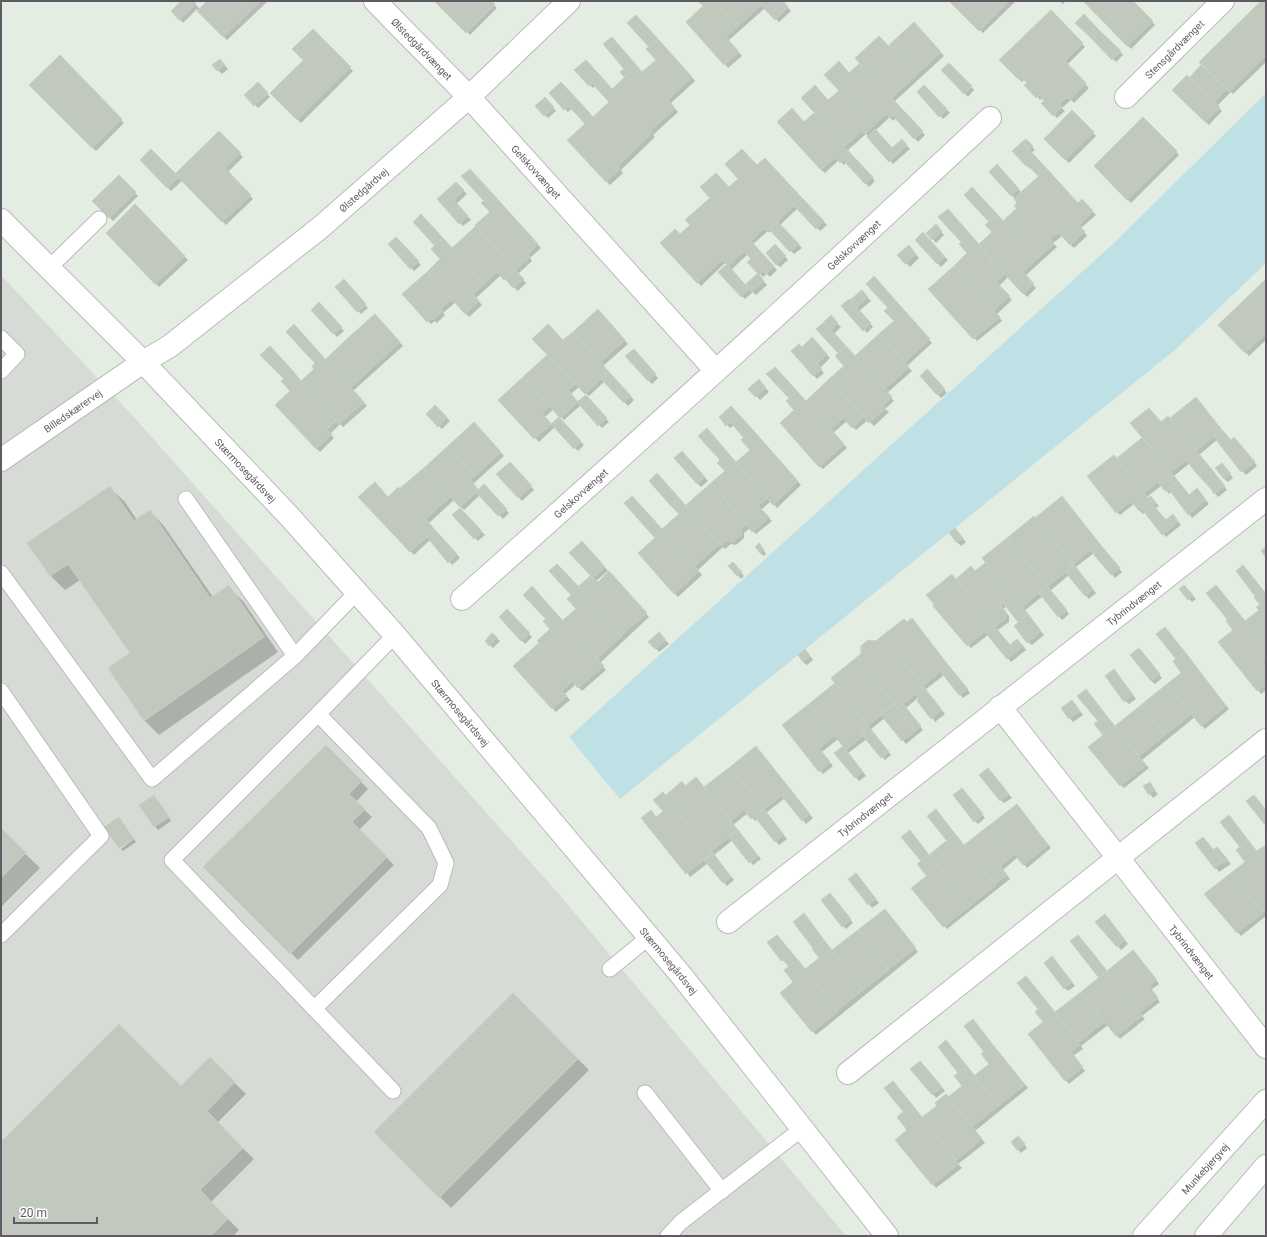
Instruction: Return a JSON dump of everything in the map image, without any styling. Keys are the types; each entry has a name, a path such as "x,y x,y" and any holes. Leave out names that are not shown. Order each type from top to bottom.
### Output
{"street":[{"name":"Ølstedgårdvænget","path":"375,1 469,97"},
{"name":"Ølstedgårdvej","path":"143,362 170,346 321,227 469,97 570,1"},
{"name":"Stensgårdvænget","path":"1126,97 1223,1"},
{"name":"Gelskovvænget","path":"469,97 716,371"},
{"name":"Gelskovvænget","path":"462,599 857,243 990,118"},
{"name":"Stærmosegårdsvej","path":"1,220 143,362 289,516 395,635 649,937 803,1128 887,1236"},
{"name":"Billedskærervej","path":"2,457 143,362"},
{"name":"Tybrindvænget","path":"728,922 1266,499"},
{"name":"Tybrindvænget","path":"1000,707 1266,1047"},
{"path":"848,1073 1266,740"},
{"name":"Munkebjergvej","path":"1144,1236 1266,1101"},
{"path":"1206,1236 1266,1166"}],"lane":[{"path":"49,268 99,219"},
{"path":"1,338 17,354 1,371"},
{"path":"186,499 295,656"},
{"path":"1,573 152,779 295,656 357,592"},
{"path":"393,1091 172,860 395,635"},
{"path":"1,691 101,836 1,934"},
{"path":"315,1008 440,885 446,863 429,828 318,714"},
{"path":"610,969 649,937"},
{"path":"645,1093 722,1191"},
{"path":"668,1236 681,1222 803,1128"}],"shaded area":[{"path":"1266,93 1266,263 1176,349 620,799 569,737 1114,243"},
{"path":"1,275 132,415 558,893 846,1236 1,1236"}],"building":[{"path":"181,1 194,1 196,4 179,20 171,11"},
{"path":"207,1 261,1 223,37 197,11"},
{"path":"434,1 492,1 495,4 466,33"},
{"path":"698,1 714,1 737,27 726,37 739,52 724,65 686,22 703,6"},
{"path":"714,1 757,1 761,5 737,27"},
{"path":"757,1 783,1 788,7 775,20"},
{"path":"949,1 1009,1 979,31"},
{"path":"1083,1 1133,1 1153,21 1127,46"},
{"path":"1261,1 1266,1 1266,55 1229,92 1199,62"},
{"path":"1051,10 1083,43 1065,61 1086,83 1070,100 1067,97 1059,104 1062,107 1053,116 1041,103 1044,101 1039,95 1036,98 1024,85 1027,83 1021,77 1018,79 999,60"},
{"path":"1084,14 1099,30 1091,38 1075,23"},
{"path":"636,15 658,39 649,47 627,23"},
{"path":"914,22 941,52 916,75 889,45"},
{"path":"313,29 324,40 303,60 292,49"},
{"path":"1099,30 1121,51 1112,60 1091,38"},
{"path":"879,36 916,75 892,98 855,58"},
{"path":"612,37 637,66 625,78 620,72 624,69 603,44"},
{"path":"658,39 692,77 668,100 675,108 650,131 652,133 618,166 620,169 606,182 567,140 585,124 578,116 586,109 593,117 609,102 599,91 607,83 612,89 637,66 642,72 656,60 646,49"},
{"path":"324,40 351,67 297,120 270,93"},
{"path":"60,55 122,119 92,148 29,85"},
{"path":"220,59 225,65 217,71 212,65"},
{"path":"586,60 607,83 599,91 592,83 589,86 574,70"},
{"path":"839,61 849,73 860,63 901,108 889,118 886,114 873,126 824,75"},
{"path":"949,63 972,86 964,94 941,70"},
{"path":"1202,64 1227,89 1214,102 1190,77"},
{"path":"1187,75 1220,107 1205,122 1172,90"},
{"path":"258,82 268,93 254,106 244,95"},
{"path":"561,82 586,109 578,116 568,106 564,110 549,93"},
{"path":"815,85 828,100 840,90 873,126 865,134 862,131 845,146 801,98"},
{"path":"924,85 947,109 939,117 917,92"},
{"path":"545,97 554,107 544,116 535,106"},
{"path":"792,108 804,122 814,113 850,153 840,163 835,157 821,170 777,122"},
{"path":"901,108 923,131 914,139 892,115"},
{"path":"1072,110 1094,132 1065,160 1044,139"},
{"path":"1143,117 1177,151 1127,200 1094,166"},
{"path":"875,129 898,154 889,162 867,137"},
{"path":"219,131 241,153 225,168 251,195 222,222 175,174"},
{"path":"902,139 907,145 898,154 892,148"},
{"path":"1026,139 1033,146 1029,149 1022,142"},
{"path":"1022,142 1047,169 1038,176 1012,151"},
{"path":"151,149 179,177 167,188 140,160"},
{"path":"742,149 757,165 765,158 802,198 769,229 765,230 764,228 751,241 760,251 751,259 744,251 728,266 722,260 697,283 660,243 675,229 680,234 690,225 685,220 710,198 700,187 716,173 729,187 738,179 725,164"},
{"path":"850,153 873,177 865,184 843,160"},
{"path":"997,164 1019,189 1011,196 989,172"},
{"path":"470,169 492,193 484,201 461,176"},
{"path":"1047,169 1078,203 1082,199 1093,211 1079,225 1085,232 1070,245 1021,192"},
{"path":"119,175 136,192 109,218 92,201"},
{"path":"456,182 464,190 454,200 446,191"},
{"path":"972,187 997,214 989,222 964,195"},
{"path":"446,191 468,216 459,224 437,199"},
{"path":"1021,192 1058,233 1050,239 1054,244 1037,259 1003,221 1017,208 1014,206 1017,203 1014,199"},
{"path":"492,193 538,244 528,254 530,257 515,270 475,225 490,212 481,203"},
{"path":"802,198 824,221 816,229 794,206"},
{"path":"135,204 185,256 155,284 106,233"},
{"path":"948,209 970,234 961,242 938,217"},
{"path":"421,214 443,238 435,246 413,222"},
{"path":"997,214 1037,259 1023,272 1034,284 1023,294 978,245 992,232 985,225"},
{"path":"777,221 799,244 790,252 769,229"},
{"path":"936,224 942,231 932,240 926,233"},
{"path":"476,226 515,270 504,280 497,272 484,284 452,248"},
{"path":"923,232 945,257 937,264 915,240"},
{"path":"970,234 1005,274 996,282 1010,296 994,310 954,266 967,253 959,244"},
{"path":"396,237 419,261 410,269 388,244"},
{"path":"443,238 484,284 473,294 479,301 465,314 427,272 440,259 431,249"},
{"path":"775,244 786,256 776,265 766,253"},
{"path":"909,245 916,254 905,264 897,255"},
{"path":"760,251 774,266 766,274 763,271 759,275 747,262"},
{"path":"727,264 749,289 741,297 718,272"},
{"path":"954,266 1000,317 973,339 928,289"},
{"path":"515,270 524,279 513,288 505,279"},
{"path":"427,272 452,299 441,309 443,311 433,320 431,318 427,322 402,294"},
{"path":"758,273 764,281 752,292 746,284"},
{"path":"874,276 896,301 888,308 866,284"},
{"path":"344,279 366,304 357,312 335,287"},
{"path":"1266,279 1266,333 1245,353 1218,325"},
{"path":"862,290 868,297 857,307 850,300"},
{"path":"849,299 871,323 863,331 841,306"},
{"path":"896,301 930,339 905,362 880,333 894,321 884,311"},
{"path":"319,302 342,327 333,334 311,310"},
{"path":"598,309 625,340 600,362 573,332"},
{"path":"375,314 400,342 375,365 349,337"},
{"path":"831,315 838,323 831,330 824,322"},
{"path":"824,322 846,346 838,353 816,329"},
{"path":"294,324 318,351 310,358 286,332"},
{"path":"548,324 563,340 573,332 609,372 585,394 532,339"},
{"path":"880,333 909,367 885,389 855,356"},
{"path":"349,337 375,365 351,387 326,359"},
{"path":"812,337 827,354 817,364 802,347"},
{"path":"799,344 822,369 813,376 791,351"},
{"path":"270,346 293,371 284,379 260,355"},
{"path":"846,346 892,397 883,405 886,408 869,423 829,379 844,366 835,356"},
{"path":"634,349 656,374 648,381 625,356"},
{"path":"318,351 364,402 339,424 300,382 314,369 312,366 315,363 310,358"},
{"path":"547,355 575,384 568,390 578,402 560,418 523,377"},
{"path":"775,367 797,391 789,398 766,374"},
{"path":"927,369 945,389 937,395 920,376"},
{"path":"293,371 301,381 300,382 336,421 327,430 332,434 316,449 275,405 290,391 281,381"},
{"path":"609,372 631,396 624,403 601,379"},
{"path":"523,377 550,406 542,413 551,424 534,439 498,400"},
{"path":"759,379 766,388 755,397 748,389"},
{"path":"829,379 864,417 852,428 843,418 831,429 806,401"},
{"path":"797,391 844,444 819,467 780,423 794,410 786,401"},
{"path":"586,395 607,418 598,426 577,402"},
{"path":"1196,397 1222,430 1196,451 1170,418"},
{"path":"435,405 447,417 438,427 426,414"},
{"path":"731,406 753,430 744,438 730,422 726,426 719,417"},
{"path":"1149,408 1161,422 1168,416 1209,466 1198,475 1186,460 1171,472 1130,423"},
{"path":"559,417 581,441 574,449 551,424"},
{"path":"474,422 501,452 475,476 448,446"},
{"path":"707,428 728,453 720,460 698,436"},
{"path":"753,430 798,481 773,505 735,463 750,450 741,440"},
{"path":"1222,430 1231,440 1234,437 1255,462 1241,472 1214,437"},
{"path":"1143,437 1178,481 1165,491 1158,482 1144,493 1117,458"},
{"path":"448,446 475,476 470,480 479,490 460,507 424,468"},
{"path":"682,451 705,477 697,484 674,458"},
{"path":"728,453 767,498 758,506 769,517 752,532 711,483 725,471 717,463"},
{"path":"1114,455 1148,498 1151,496 1153,499 1139,511 1131,501 1116,513 1087,476"},
{"path":"510,462 532,486 518,498 496,474"},
{"path":"1222,463 1231,474 1224,479 1215,468"},
{"path":"1209,466 1225,486 1214,494 1198,475"},
{"path":"424,468 450,497 426,519 399,489"},
{"path":"657,473 679,498 671,506 649,481"},
{"path":"1178,481 1198,506 1188,515 1168,488"},
{"path":"375,482 388,497 398,487 435,530 410,552 358,497"},
{"path":"711,483 737,512 736,514 746,525 741,530 741,535 733,542 727,541 721,546 686,505"},
{"path":"484,484 507,509 498,516 476,492"},
{"path":"110,486 134,521 150,510 210,598 229,585 264,637 144,721 108,668 130,653 68,564 50,576 27,543"},
{"path":"1197,488 1206,500 1198,506 1189,495"},
{"path":"632,496 654,520 646,528 624,503"},
{"path":"1062,496 1099,543 1073,564 1035,518"},
{"path":"679,498 719,544 695,566 662,529 679,514 671,506"},
{"path":"1153,499 1156,503 1153,505 1172,527 1162,535 1142,509"},
{"path":"460,508 482,531 474,539 452,515"},
{"path":"1173,514 1178,521 1172,527 1166,520"},
{"path":"1034,516 1074,565 1047,587 1007,538"},
{"path":"654,520 699,571 674,594 638,553 655,538 646,528"},
{"path":"955,528 963,538 957,543 949,533"},
{"path":"435,530 457,554 448,563 427,537"},
{"path":"1007,538 1047,586 1022,607 982,558"},
{"path":"582,541 605,567 593,578 569,553"},
{"path":"759,543 764,550 760,553 755,547"},
{"path":"1099,543 1120,568 1111,575 1090,550"},
{"path":"1266,547 1266,557 1261,551"},
{"path":"733,562 742,572 737,576 728,566"},
{"path":"986,562 1028,614 1018,622 1003,603 1001,605 1006,612 1006,618 995,627 956,579 971,566 975,571"},
{"path":"557,564 579,587 571,595 549,571"},
{"path":"1074,565 1093,589 1085,596 1065,572"},
{"path":"1243,565 1263,590 1255,596 1236,571"},
{"path":"609,571 647,613 621,636 578,587 590,576 598,582"},
{"path":"952,574 993,625 967,646 933,606 934,604 926,595"},
{"path":"1184,585 1193,595 1188,600 1179,589"},
{"path":"1216,585 1237,611 1227,619 1206,593"},
{"path":"532,586 554,611 545,618 523,595"},
{"path":"1047,586 1067,610 1058,617 1039,593"},
{"path":"579,587 622,636 597,659 563,620 576,609 567,599"},
{"path":"1263,590 1266,593 1266,647 1245,621 1259,610 1256,607 1260,605 1254,597"},
{"path":"507,609 530,633 521,641 499,617"},
{"path":"554,611 604,666 578,688 537,641 550,629 543,621"},
{"path":"1237,611 1266,647 1266,658 1262,662 1266,667 1266,684 1257,691 1218,642 1233,630 1226,621"},
{"path":"1028,614 1041,631 1027,643 1014,626"},
{"path":"912,618 948,665 923,686 883,635 904,619 907,622"},
{"path":"993,625 1016,652 1007,659 985,632"},
{"path":"1165,627 1185,652 1176,659 1156,634"},
{"path":"659,632 666,640 655,649 648,642"},
{"path":"492,633 497,637 489,646 485,641"},
{"path":"883,635 923,686 914,692 915,694 898,708 857,657 861,654 861,646 868,640 876,641"},
{"path":"1017,639 1023,646 1016,652 1010,645"},
{"path":"539,643 572,681 562,691 567,696 552,709 513,666"},
{"path":"1139,648 1160,674 1151,681 1130,655"},
{"path":"805,649 810,656 803,662 798,655"},
{"path":"1185,652 1226,706 1201,726 1167,684 1181,673 1173,661"},
{"path":"857,657 894,704 868,726 831,678"},
{"path":"948,665 968,689 959,695 940,671"},
{"path":"1114,669 1133,695 1124,702 1105,676"},
{"path":"835,683 868,726 860,732 863,736 846,750 809,704"},
{"path":"1167,684 1191,714 1165,735 1141,705"},
{"path":"923,686 942,710 931,719 917,701 919,699 914,692"},
{"path":"1086,689 1106,715 1098,721 1077,696"},
{"path":"1072,700 1080,711 1069,719 1061,708"},
{"path":"809,704 834,736 819,748 830,762 819,772 782,725"},
{"path":"894,704 915,731 902,741 880,714"},
{"path":"903,704 921,726 915,731 898,708"},
{"path":"1141,705 1165,735 1139,756 1115,726"},
{"path":"1106,715 1146,765 1120,786 1088,747 1103,735 1094,724"},
{"path":"868,726 889,752 881,758 860,732"},
{"path":"326,745 362,781 349,794 365,809 352,822 387,857 290,954 203,867"},
{"path":"756,746 790,789 764,809 730,767"},
{"path":"843,746 863,772 855,778 834,753"},
{"path":"730,767 764,809 751,819 744,810 731,821 704,787"},
{"path":"988,768 1009,794 1000,801 979,775"},
{"path":"696,777 738,830 710,852 665,796 682,781 685,786"},
{"path":"1150,782 1155,790 1149,795 1143,786"},
{"path":"962,788 983,814 974,822 953,795"},
{"path":"790,789 810,814 802,821 781,795"},
{"path":"663,792 671,803 662,810 653,800"},
{"path":"154,795 169,817 154,827 139,805"},
{"path":"1254,795 1266,810 1266,826 1246,801"},
{"path":"672,804 710,852 712,851 713,853 686,874 641,818 651,810 656,817"},
{"path":"1017,804 1048,845 1023,865 991,824"},
{"path":"764,809 784,835 775,842 754,816"},
{"path":"936,809 955,834 947,841 927,816"},
{"path":"1229,815 1248,840 1240,847 1220,822"},
{"path":"119,817 134,839 119,848 104,827"},
{"path":"991,824 1015,854 1000,866 1007,875 995,884 964,845"},
{"path":"1,828 26,853 1,878"},
{"path":"738,830 758,856 749,863 729,837"},
{"path":"910,830 929,855 921,861 901,837"},
{"path":"955,834 996,885 970,906 929,855"},
{"path":"1203,837 1223,862 1215,869 1195,843"},
{"path":"1248,840 1266,863 1266,909 1263,912 1231,873 1245,862 1236,850"},
{"path":"1266,845 1266,863 1257,851"},
{"path":"1217,847 1228,860 1224,863 1213,850"},
{"path":"713,853 731,877 723,883 704,860"},
{"path":"929,855 970,906 943,927 911,888 927,876 917,864"},
{"path":"856,873 876,899 868,905 848,879"},
{"path":"1231,873 1263,913 1237,933 1204,894"},
{"path":"830,893 851,919 842,927 821,900"},
{"path":"885,909 916,948 888,969 858,930"},
{"path":"804,913 824,940 813,948 793,922"},
{"path":"1105,914 1125,940 1117,947 1095,922"},
{"path":"858,930 889,970 863,990 832,950"},
{"path":"777,935 798,960 789,967 783,959 781,961 767,942"},
{"path":"1078,935 1096,957 1088,964 1070,941"},
{"path":"824,940 863,990 837,1011 805,969 819,958 812,949"},
{"path":"1133,950 1157,980 1149,986 1158,998 1140,1012 1107,971"},
{"path":"1052,956 1072,982 1064,989 1044,963"},
{"path":"1096,957 1107,971 1099,978 1088,964"},
{"path":"798,960 838,1012 812,1032 780,993 793,982 784,970"},
{"path":"1107,971 1142,1016 1116,1036 1081,992"},
{"path":"1026,976 1047,1002 1038,1009 1017,983"},
{"path":"1081,992 1104,1022 1079,1042 1055,1012"},
{"path":"513,993 578,1059 439,1198 374,1132"},
{"path":"1047,1002 1080,1045 1071,1052 1083,1067 1065,1081 1028,1034 1043,1022 1035,1012"},
{"path":"973,1019 993,1045 984,1052 964,1026"},
{"path":"119,1024 181,1086 210,1057 235,1082 207,1111 243,1148 200,1190 228,1219 211,1236 1,1236 1,1142"},
{"path":"946,1040 967,1066 958,1073 938,1047"},
{"path":"993,1045 1025,1085 998,1106 974,1076 989,1064 981,1054"},
{"path":"920,1061 942,1087 932,1095 910,1069"},
{"path":"967,1066 998,1106 972,1127 948,1097 962,1086 954,1076"},
{"path":"893,1081 914,1107 905,1114 884,1088"},
{"path":"946,1094 982,1139 956,1160 922,1117 937,1106 935,1103"},
{"path":"914,1107 959,1164 932,1185 895,1140 907,1130 897,1117 903,1112 905,1114"},
{"path":"1018,1136 1025,1144 1017,1150 1011,1142"}]}
